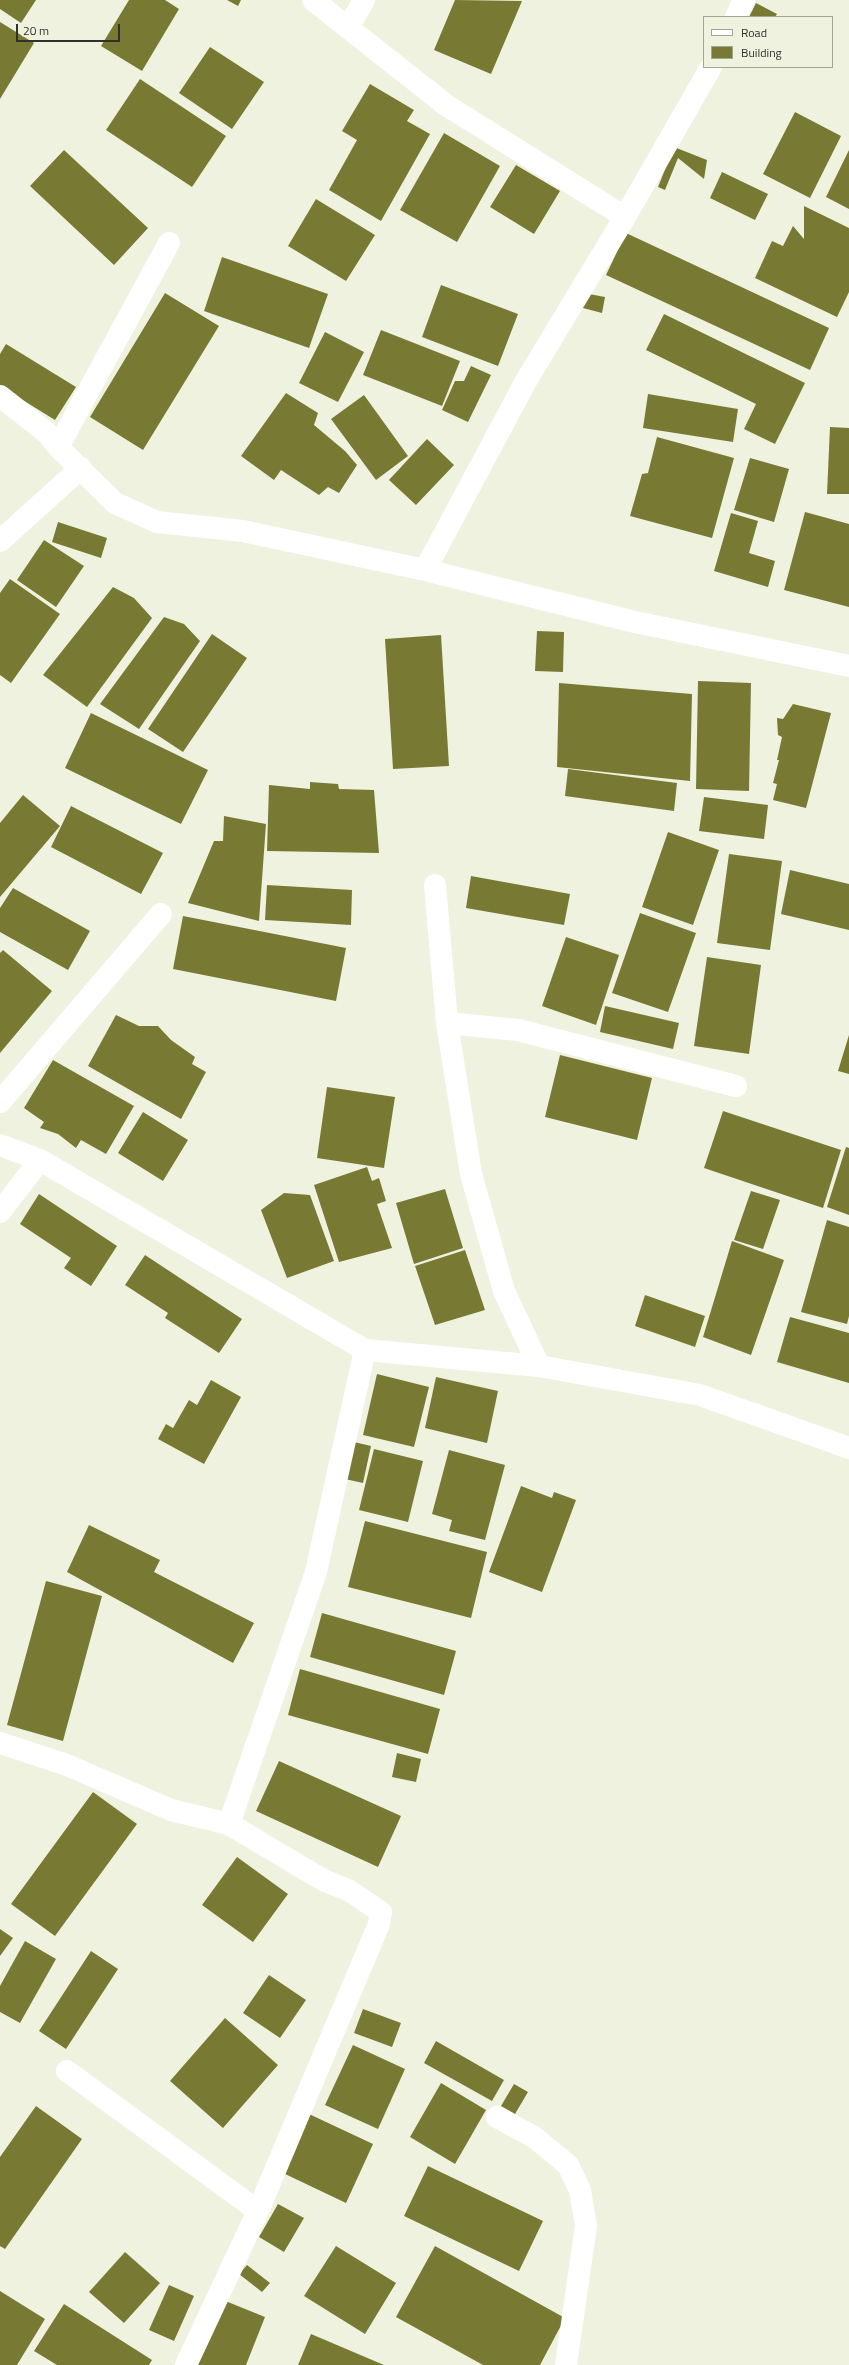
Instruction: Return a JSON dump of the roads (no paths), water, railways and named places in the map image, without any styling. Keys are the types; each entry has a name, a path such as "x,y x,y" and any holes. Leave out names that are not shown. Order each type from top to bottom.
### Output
{"street":[{"path":"313,0 446,105 625,217"},
{"path":"348,28 364,0"},
{"path":"736,16 744,0"},
{"path":"425,570 526,381 625,217 710,68"},
{"path":"58,447 169,242"},
{"path":"0,396 47,433 58,447 115,503 157,522 243,531 425,570 636,622 849,666"},
{"path":"0,541 81,468"},
{"path":"435,885 447,1023 471,1174 504,1291 539,1366"},
{"path":"0,1102 161,914"},
{"path":"447,1023 518,1030 736,1086"},
{"path":"0,1145 40,1160 365,1350 539,1366 700,1395 849,1448"},
{"path":"0,1212 40,1160"},
{"path":"229,1824 316,1572 365,1350"},
{"path":"0,1743 67,1765 171,1810 229,1824 323,1880 350,1891 381,1912 379,1924 258,2211 186,2365"},
{"path":"67,2071 258,2211"},
{"path":"497,2117 534,2137 568,2165 580,2190 586,2226 566,2365"}]}
